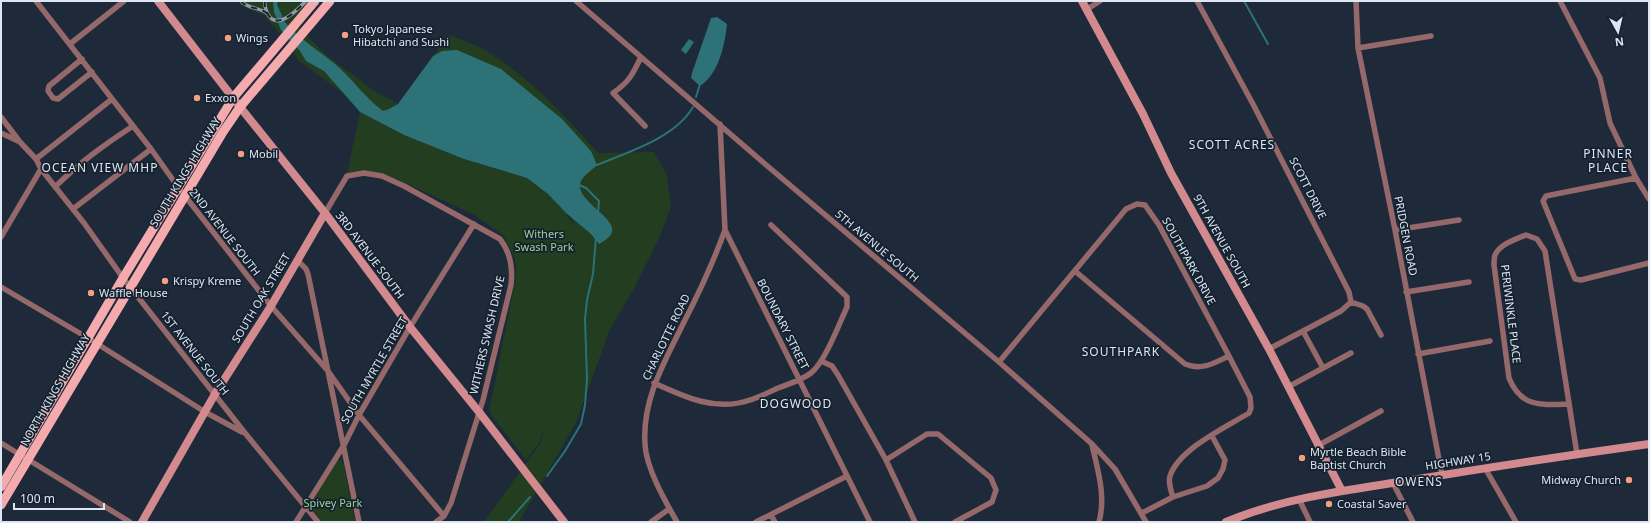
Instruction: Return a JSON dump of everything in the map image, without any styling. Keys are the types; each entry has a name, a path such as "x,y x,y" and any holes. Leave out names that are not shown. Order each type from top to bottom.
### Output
{"main road":[{"name":"3RD AVENUE SOUTH","path":"158,1 232,98 325,213 410,327 480,412 564,522"},
{"name":"SOUTH KINGS HIGHWAY","path":"123,278 232,98 316,1"},
{"name":"SOUTH KINGS HIGHWAY","path":"130,286 223,132 240,108 285,52 330,1"},
{"name":"9TH AVENUE SOUTH","path":"1082,1 1143,114 1172,172 1269,349 1342,491"},
{"name":"SOUTH OAK STREET","path":"142,522 215,394 272,306 325,213"},
{"name":"NORTH KINGS HIGHWAY","path":"1,505 24,457 92,340 123,278"},
{"name":"NORTH KINGS HIGHWAY","path":"92,340 130,286"},
{"name":"HIGHWAY 15","path":"1226,522 1236,520 1267,507 1342,491 1649,444"},
{"name":"NORTH KINGS HIGHWAY","path":"1,487 24,457"}],"street":[{"name":"2ND AVENUE SOUTH","path":"36,1 151,149 184,196 272,306 328,371 359,415 444,516"},
{"path":"70,44 124,1"},
{"name":"5TH AVENUE SOUTH","path":"576,1 999,362 1092,444 1115,469 1146,522"},
{"path":"1086,10 1100,1"},
{"name":"SCOTT DRIVE","path":"1198,1 1346,285 1351,302"},
{"name":"PRIDGEN ROAD","path":"1356,1 1358,48 1442,475"},
{"path":"1560,1 1600,78 1610,122 1636,178 1649,198"},
{"path":"1358,48 1431,36"},
{"path":"641,57 626,84 613,93 645,126"},
{"path":"82,59 49,86 48,91 53,98 58,99 92,72"},
{"path":"36,159 112,99"},
{"name":"1ST AVENUE SOUTH","path":"1,117 20,142 36,159 41,169 73,209 123,278 245,433 318,522"},
{"name":"BOUNDARY STREET","path":"720,124 725,230 870,522"},
{"path":"55,187 74,168 94,152 133,126"},
{"path":"1,133 20,142"},
{"path":"73,209 151,149"},
{"path":"1,237 41,169"},
{"name":"WITHERS SWASH DRIVE","path":"325,213 347,176 357,173 373,173 404,186 474,224 500,240 506,247 512,267 511,285 480,412 451,503 444,516 436,522"},
{"path":"1636,178 1546,196 1542,201 1575,279 1581,280 1649,263"},
{"name":"SOUTHPARK DRIVE","path":"999,362 1126,209 1137,204 1145,205 1159,225 1229,356 1250,398 1251,408 1249,413 1195,445 1175,466 1169,482 1173,497"},
{"path":"1395,230 1459,220"},
{"name":"SOUTH MYRTLE STREET","path":"296,522 344,444 410,327 474,224"},
{"path":"654,383 682,396 710,404 727,405 749,401 800,379 811,373 821,361 847,306 847,297 772,225"},
{"name":"CHARLOTTE ROAD","path":"677,522 669,509 651,470 645,445 645,415 654,383 712,266 725,230"},
{"name":"PERIWINKLE PLACE","path":"1569,404 1536,404 1518,394 1513,388 1509,378 1494,265 1496,254 1502,247 1513,240 1526,235 1537,240 1544,251 1569,404 1577,454"},
{"path":"297,260 306,269 308,274 359,522"},
{"path":"1075,271 1185,364 1194,368 1206,366 1229,356"},
{"path":"1406,292 1469,282"},
{"path":"1,287 92,340 205,412 245,433"},
{"path":"1269,349 1341,311 1351,302 1367,309 1381,335"},
{"path":"1303,331 1323,368"},
{"path":"1418,354 1490,341"},
{"path":"1288,386 1351,352"},
{"path":"821,361 832,366 838,375 886,460 915,522"},
{"path":"1319,445 1381,411"},
{"path":"886,460 927,434 938,434 991,478 996,490 992,502 955,522"},
{"path":"1142,513 1173,497 1207,486 1218,478 1223,469 1225,460 1212,436"},
{"path":"1,442 130,522"},
{"path":"1092,444 1102,488 1102,509 1099,522"},
{"path":"1485,468 1516,522"},
{"path":"756,522 847,476"},
{"path":"1393,483 1413,522"},
{"path":"1299,500 1310,522"},
{"path":"651,522 669,509"},
{"path":"771,515 775,522"}],"green space":[{"name":"Withers Swash Park","path":"239,1 310,1 292,21 325,54 373,90 400,105 448,35 460,39 488,52 522,76 562,113 598,153 654,152 667,175 671,207 659,238 636,285 610,329 576,423 519,522 484,522 540,444 545,425 539,443 526,460 489,412 515,282 516,267 514,256 503,235 473,214 385,174 347,174 360,112 404,135 464,159 527,178 548,194 566,213 575,228 566,204 514,168 351,99 298,60 282,32 280,34 265,16 240,5"},
{"name":"Spivey Park","path":"339,460 343,462 355,522 322,522 314,512 312,502 336,462"}],"shaded area":[{"path":"273,1 278,1 278,9 282,18 289,27 341,70 376,106 383,111 398,104 433,56 442,51 457,50 501,69 562,119 591,151 597,165 582,179 580,188 584,196 610,224 612,231 609,237 599,244 591,234 566,213 548,194 527,178 464,159 404,135 360,112 324,71 306,61 300,51 281,30 274,12"},
{"path":"717,17 727,24 723,49 712,74 707,81 700,86 691,78 692,73 711,18"},
{"path":"689,39 694,42 686,54 681,50"}],"waterway":[{"path":"1244,1 1268,44"},
{"path":"277,7 281,16"},
{"path":"696,97 700,84"},
{"path":"594,165 636,149 663,136 685,118 693,107"},
{"path":"579,185 586,188 599,201 598,213"},
{"path":"547,476 565,451 581,424 585,405 587,379 585,319 587,300 593,274 596,237"},
{"path":"508,522 530,497"}],"railway":[{"path":"241,1 244,4 268,14"},
{"path":"265,1 269,16 273,20 278,21 289,16 306,1"}],"place":[{"name":"Tokyo Japanese Hibatchi and Sushi","path":"345,35"},
{"name":"Wings","path":"228,38"},
{"name":"Exxon","path":"197,98"},
{"name":"Mobil","path":"241,154"},
{"name":"Krispy Kreme","path":"165,281"},
{"name":"Waffle House","path":"91,293"},
{"name":"Myrtle Beach Bible Baptist Church","path":"1302,458"},
{"name":"Midway Church","path":"1629,480"},
{"name":"Coastal Saver","path":"1329,504"}],"district":[{"name":"SCOTT ACRES","path":"1232,145"},
{"name":"PINNER PLACE","path":"1608,161"},
{"name":"OCEAN VIEW MHP","path":"100,168"},
{"name":"SOUTHPARK","path":"1121,352"},
{"name":"DOGWOOD","path":"796,404"},
{"name":"OWENS","path":"1419,482"}]}
